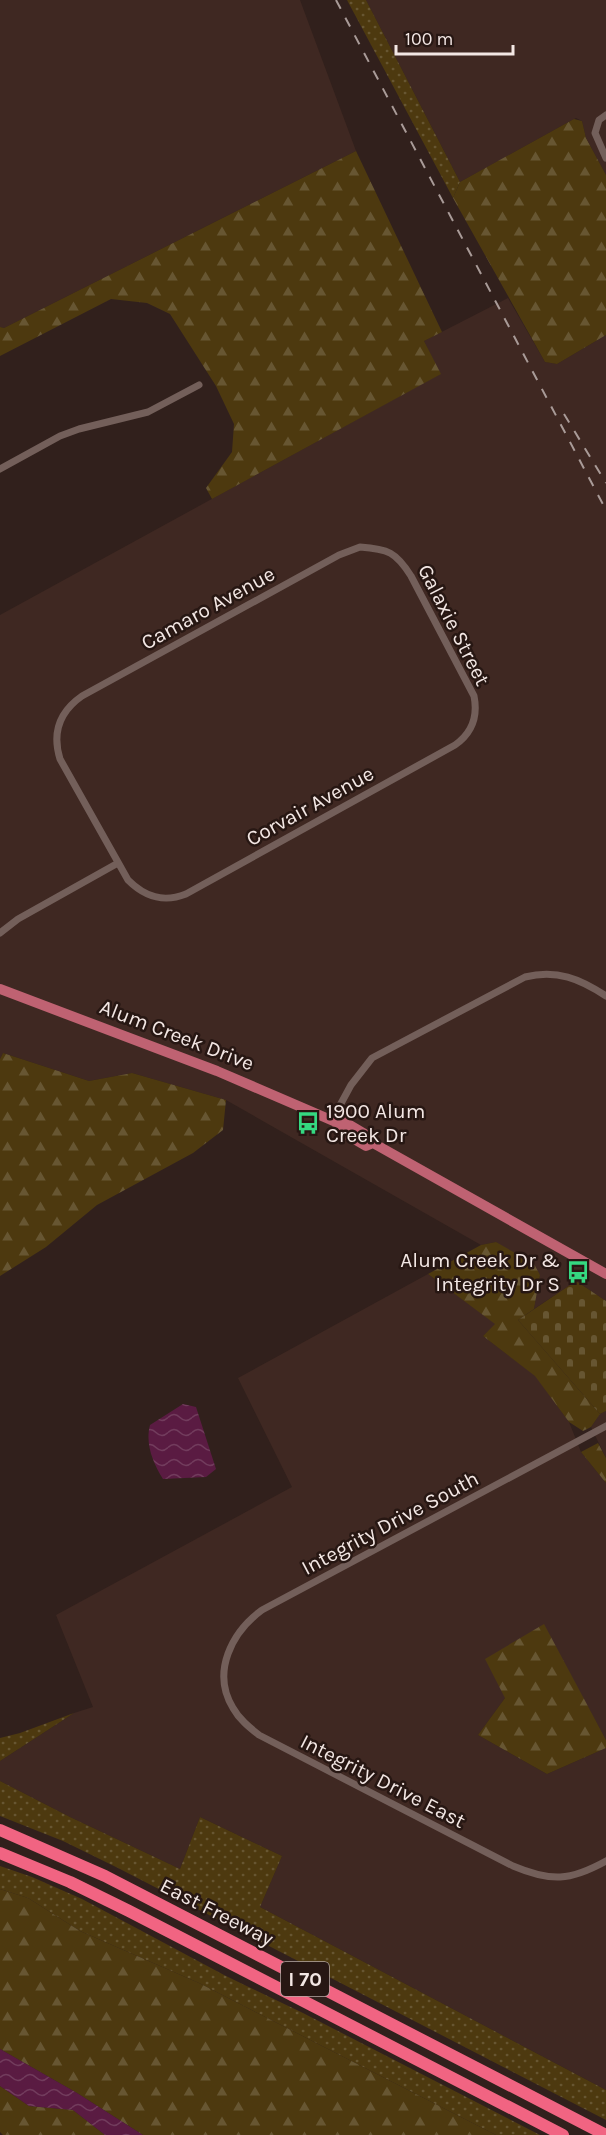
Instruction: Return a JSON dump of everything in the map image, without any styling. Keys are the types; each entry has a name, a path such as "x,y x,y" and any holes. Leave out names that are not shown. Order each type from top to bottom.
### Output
{"highway":[{"name":"East Freeway","path":"0,1830 105,1876 606,2134"},
{"name":"East Freeway","path":"0,1853 70,1882 129,1911 563,2135"}],"main road":[{"name":"Alum Creek Drive","path":"0,989 237,1078 335,1122 343,1121 370,1137 373,1143 606,1274"}],"street":[{"path":"606,115 596,125 595,133 606,158"},
{"path":"0,469 60,436 148,412 199,385"},
{"name":"Camaro Avenue","path":"118,863 60,759 56,740 59,721 68,706 82,696 339,555 360,547 384,549"},
{"name":"Galaxie Street","path":"384,549 400,560 411,576 470,686 476,706 472,726"},
{"name":"Corvair Avenue","path":"118,863 140,892 157,898 172,898 186,894 455,745 465,737 472,726"},
{"path":"0,933 18,919 118,863"},
{"path":"335,1122 351,1085 372,1058 518,980 542,973 559,974 577,979 606,996"},
{"name":"Integrity Drive South","path":"224,1679 228,1654 235,1637 248,1621 262,1610 606,1426"},
{"name":"Integrity Drive East","path":"224,1679 226,1692 233,1708 242,1720 259,1735 513,1866 534,1875 556,1877 577,1875 606,1861"}],"shaded area":[{"path":"0,0 300,0 356,151 4,328 0,327"},
{"path":"366,0 606,0 606,175 586,138 582,121 576,118 460,182"},
{"path":"508,298 545,362 557,364 606,335 606,1301 576,1281 534,1309 540,1275 496,1242 481,1245 226,1100 132,1073 89,1081 3,1053 0,1059 0,615 440,374 424,341"},
{"path":"428,1274 496,1324 483,1336 536,1376 569,1422 581,1452 606,1483 606,1740 543,1625 505,1698 478,1735 547,1774 606,1748 606,2090 260,1907 282,1856 200,1817 180,1869 0,1781 0,1761 74,1713 93,1707 56,1615 292,1487 238,1378"},
{"path":"606,1411 606,1458 591,1427 600,1414"}],"green space":[{"path":"347,0 366,0 460,182 453,198"},
{"path":"574,119 582,121 586,138 606,175 606,335 557,364 545,362 453,198 460,182"},
{"path":"356,151 442,332 424,341 441,374 212,499 206,488 232,452 234,424 216,386 170,314 147,303 111,299 0,356 0,327 4,328"},
{"path":"3,1053 89,1081 132,1073 226,1100 223,1130 193,1153 97,1205 46,1247 0,1276 0,1059"},
{"path":"496,1242 534,1264 540,1275 534,1309 518,1320 600,1414 591,1427 583,1431 569,1422 535,1376 483,1336 495,1324 428,1274 481,1245"},
{"path":"576,1281 606,1301 606,1411 600,1414 518,1320"},
{"path":"598,1443 606,1458 606,1483 581,1452"},
{"path":"544,1624 606,1740 606,1748 547,1774 478,1735 505,1698 485,1659"},
{"path":"74,1713 0,1761 0,1738"},
{"path":"0,1781 180,1869 200,1817 282,1856 260,1907 606,2090 606,2120 118,1868 63,1841 0,1816"},
{"path":"0,1866 82,1899 226,1976 540,2135 496,2135 199,1983 80,1931 28,1898 0,1889"},
{"path":"0,1889 28,1898 80,1931 199,1983 496,2135 143,2135 77,2093 0,2049"},
{"path":"0,2086 29,2106 73,2110 105,2135 3,2135 0,2132"}],"water":[{"path":"183,1404 196,1407 216,1469 206,1477 163,1479 151,1453 150,1425"},
{"path":"0,2049 77,2093 143,2135 105,2135 73,2110 29,2106 0,2086"}],"railway":[{"path":"336,0 606,510"},
{"path":"564,414 606,483"}],"place":[{"name":"1900 Alum Creek Dr","path":"308,1123"},
{"name":"Alum Creek Dr & Integrity Dr S","path":"578,1272"}]}
